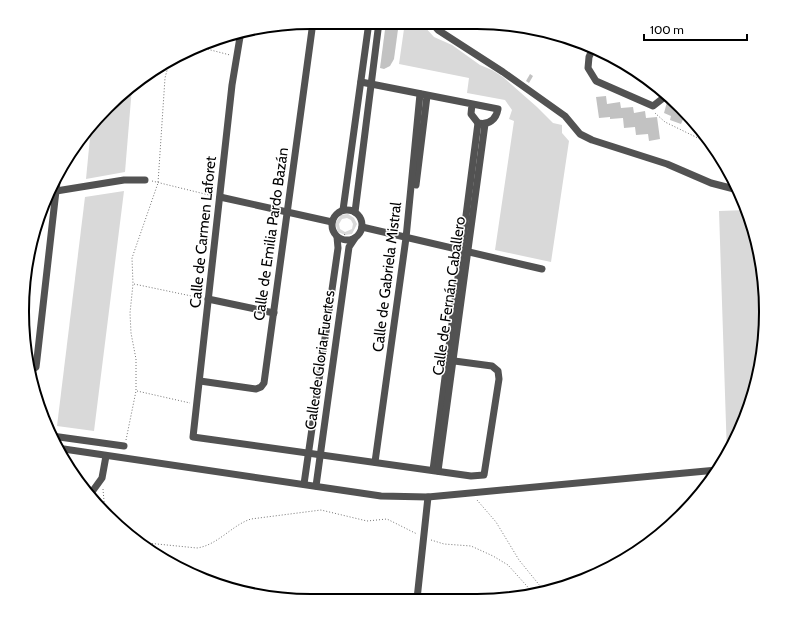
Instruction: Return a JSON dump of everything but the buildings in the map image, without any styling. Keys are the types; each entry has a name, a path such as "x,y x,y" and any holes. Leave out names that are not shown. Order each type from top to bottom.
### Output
{"street":[{"name":"Calle de Emilia Pardo Bazán","path":"200,379 258,384 272,312 307,29"},
{"name":"Calle de Emilia Pardo Bazán","path":"285,211 312,29"},
{"path":"344,210 368,29"},
{"path":"354,212 378,29"},
{"path":"437,29 503,72 564,116 580,134 592,140 667,164 711,183 730,188"},
{"name":"Calle de Carmen Laforet","path":"240,38 193,437 309,453"},
{"path":"591,53 588,68 596,81 654,106 663,99"},
{"path":"361,82 498,109 497,115 492,121 482,124 471,114 472,104"},
{"name":"Calle de Gabriela Mistral","path":"377,462 408,239 423,95"},
{"name":"Calle de Fernán Caballero","path":"435,471 482,124"},
{"path":"56,191 124,180 145,180"},
{"path":"220,197 332,222"},
{"path":"34,368 36,367 37,359 52,200"},
{"path":"344,210 354,212 360,219 362,227 355,238 341,239 332,230 332,222 336,214 344,210"},
{"path":"362,227 408,239 542,269"},
{"name":"Calle de Gloria Fuertes","path":"316,486 349,247 355,238"},
{"name":"Calle de Gloria Fuertes","path":"304,484 338,248 341,239"},
{"path":"208,299 272,312"},
{"path":"309,453 471,476 484,475 499,379 498,371 492,366 450,360"},
{"path":"58,437 124,446"},
{"path":"65,449 381,496 428,497 709,471"},
{"path":"93,490 102,478 106,456"},
{"path":"417,594 428,497"}],"path":[{"path":"208,49 237,56"},
{"path":"124,446 136,391 136,359 131,333 133,284 132,258 158,183 165,78 167,69"},
{"path":"654,106 656,114 665,122 700,139"},
{"path":"145,180 220,197"},
{"path":"341,239 345,232"},
{"path":"133,284 208,299"},
{"path":"136,391 197,404"},
{"path":"102,478 104,503"},
{"path":"473,493 496,522 519,560 541,587"},
{"path":"151,543 198,548 206,547 242,522 252,519 321,510 368,521 387,519 423,537 444,544 471,546 508,564 530,589"}],"shaded area":[{"path":"404,29 427,29 434,37 452,45 480,65 503,77 553,123 562,125 562,133 569,141 551,262 495,250 514,121 509,119 512,110 505,100 467,93 469,78 399,64"},
{"path":"131,94 125,172 86,179 90,136 99,125"},
{"path":"124,191 94,431 57,426 85,197"},
{"path":"740,210 754,256 757,275 759,312 757,348 754,367 744,402 727,442 719,211"},
{"path":"348,214 354,218 357,224 352,234 345,235 338,232 335,223 341,215","holes":["347,218 351,220 353,224 352,229 345,232 340,229 339,224 342,219"]}]}
